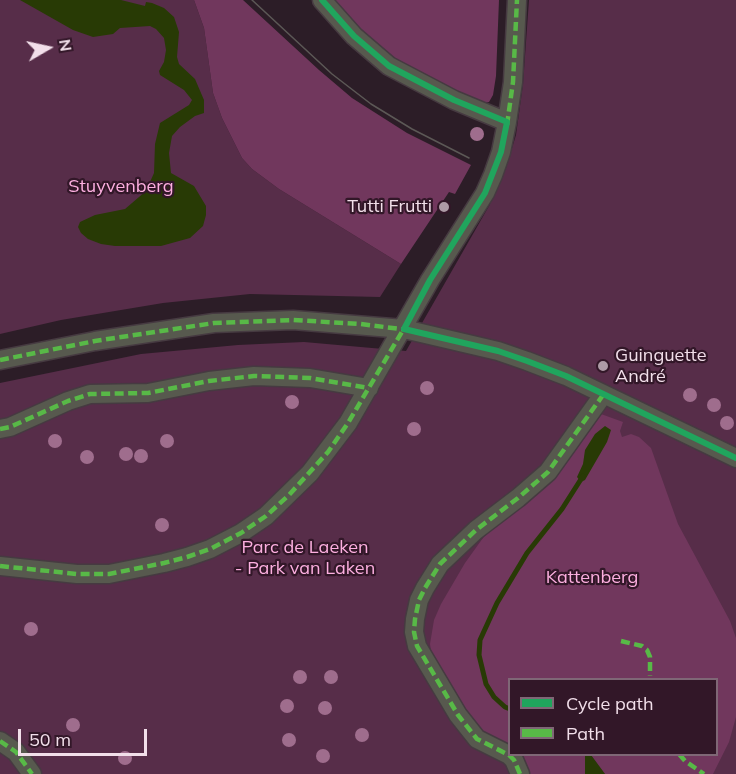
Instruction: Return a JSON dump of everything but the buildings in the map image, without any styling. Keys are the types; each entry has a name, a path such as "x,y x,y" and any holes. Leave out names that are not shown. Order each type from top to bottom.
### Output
{"street":[{"path":"322,0 363,45 389,66 454,100 507,122"},
{"path":"0,566 77,574 109,573 164,563 210,549 266,516 289,495 328,452 404,329 430,280 485,193 501,153 507,122 513,81 517,0"},
{"path":"0,360 95,341 214,323 293,320 404,329 498,351 566,376 736,458"},
{"path":"0,429 18,424 68,401 90,394 148,393 243,377 310,378 369,388"},
{"path":"508,754 477,739 458,714 417,646 414,632 415,618 422,594 440,564 476,530 548,472 603,395"},
{"path":"0,741 16,752 32,774"},
{"path":"510,756 517,764 520,774"}],"green space":[{"name":"Stuyvenberg","path":"0,0 194,0 204,28 213,93 222,118 242,158 252,169 279,189 401,264 380,297 250,294 163,303 61,320 0,334"},
{"path":"194,0 243,0 352,98 407,133 471,165 455,194 449,192 401,264 279,189 252,169 242,158 222,118 213,93 204,28"},
{"path":"327,0 499,0 496,76 493,95 489,102 479,104 389,61"},
{"name":"Parc de Laeken - Park van Laken","path":"529,0 736,0 736,774 0,774 0,383 141,354 238,345 304,342 406,351 489,206 506,168 516,135 523,84"},
{"name":"Kattenberg","path":"601,414 623,422 620,431 622,437 631,434 639,437 651,448 678,524 730,621 736,638 736,717 729,742 713,774 605,774 592,756 718,756 718,678 508,678 508,746 482,733 458,700 432,657 430,644 434,620 441,604 483,538"},
{"path":"521,756 585,756 585,774 527,774 525,762"}],"shaded area":[{"path":"20,0 121,0 145,6 146,2 164,8 174,17 179,32 177,57 179,64 195,79 204,100 204,113 195,116 172,136 169,153 171,173 194,186 206,206 203,226 190,238 161,246 115,246 88,239 78,227 80,222 95,215 125,209 146,191 154,173 155,144 160,123 189,105 192,100 184,90 160,75 159,71 164,62 166,50 164,38 150,26 120,28 113,34 93,37 73,30"},
{"path":"605,426 611,430 607,442 585,480 581,482 577,477 583,464 585,450 595,434"},
{"path":"585,756 592,756 605,774 585,774"}],"waterway":[{"path":"508,708 494,697 486,684 479,655 480,640 497,603 527,553 562,509 583,476"}],"tram line":[{"path":"252,0 332,74 371,104 412,129 469,158"}],"marked path":[{"path":"507,125 513,82 517,0"},
{"path":"0,360 95,341 214,323 293,320 361,324 408,330"},
{"path":"0,566 77,574 109,574 187,557 210,549 241,533 266,516 289,495 328,452 348,423 406,325"},
{"path":"0,429 90,394 148,393 209,381 254,376 310,378 369,388"},
{"path":"508,754 477,739 458,715 417,646 414,632 419,600 440,564 476,530 548,472 603,395"},
{"path":"621,641 642,646 647,650 650,657 650,676"},
{"path":"0,741 16,752 32,774"},
{"path":"510,756 520,774"},
{"path":"681,756 704,774"}],"cycle path":[{"path":"322,0 354,36 389,66 454,100 507,122 501,152 485,193 430,280 404,329 498,351 566,376 736,458"}],"place":[{"name":"Tutti Frutti","path":"444,207"},
{"name":"Guinguette André","path":"603,366"}]}
